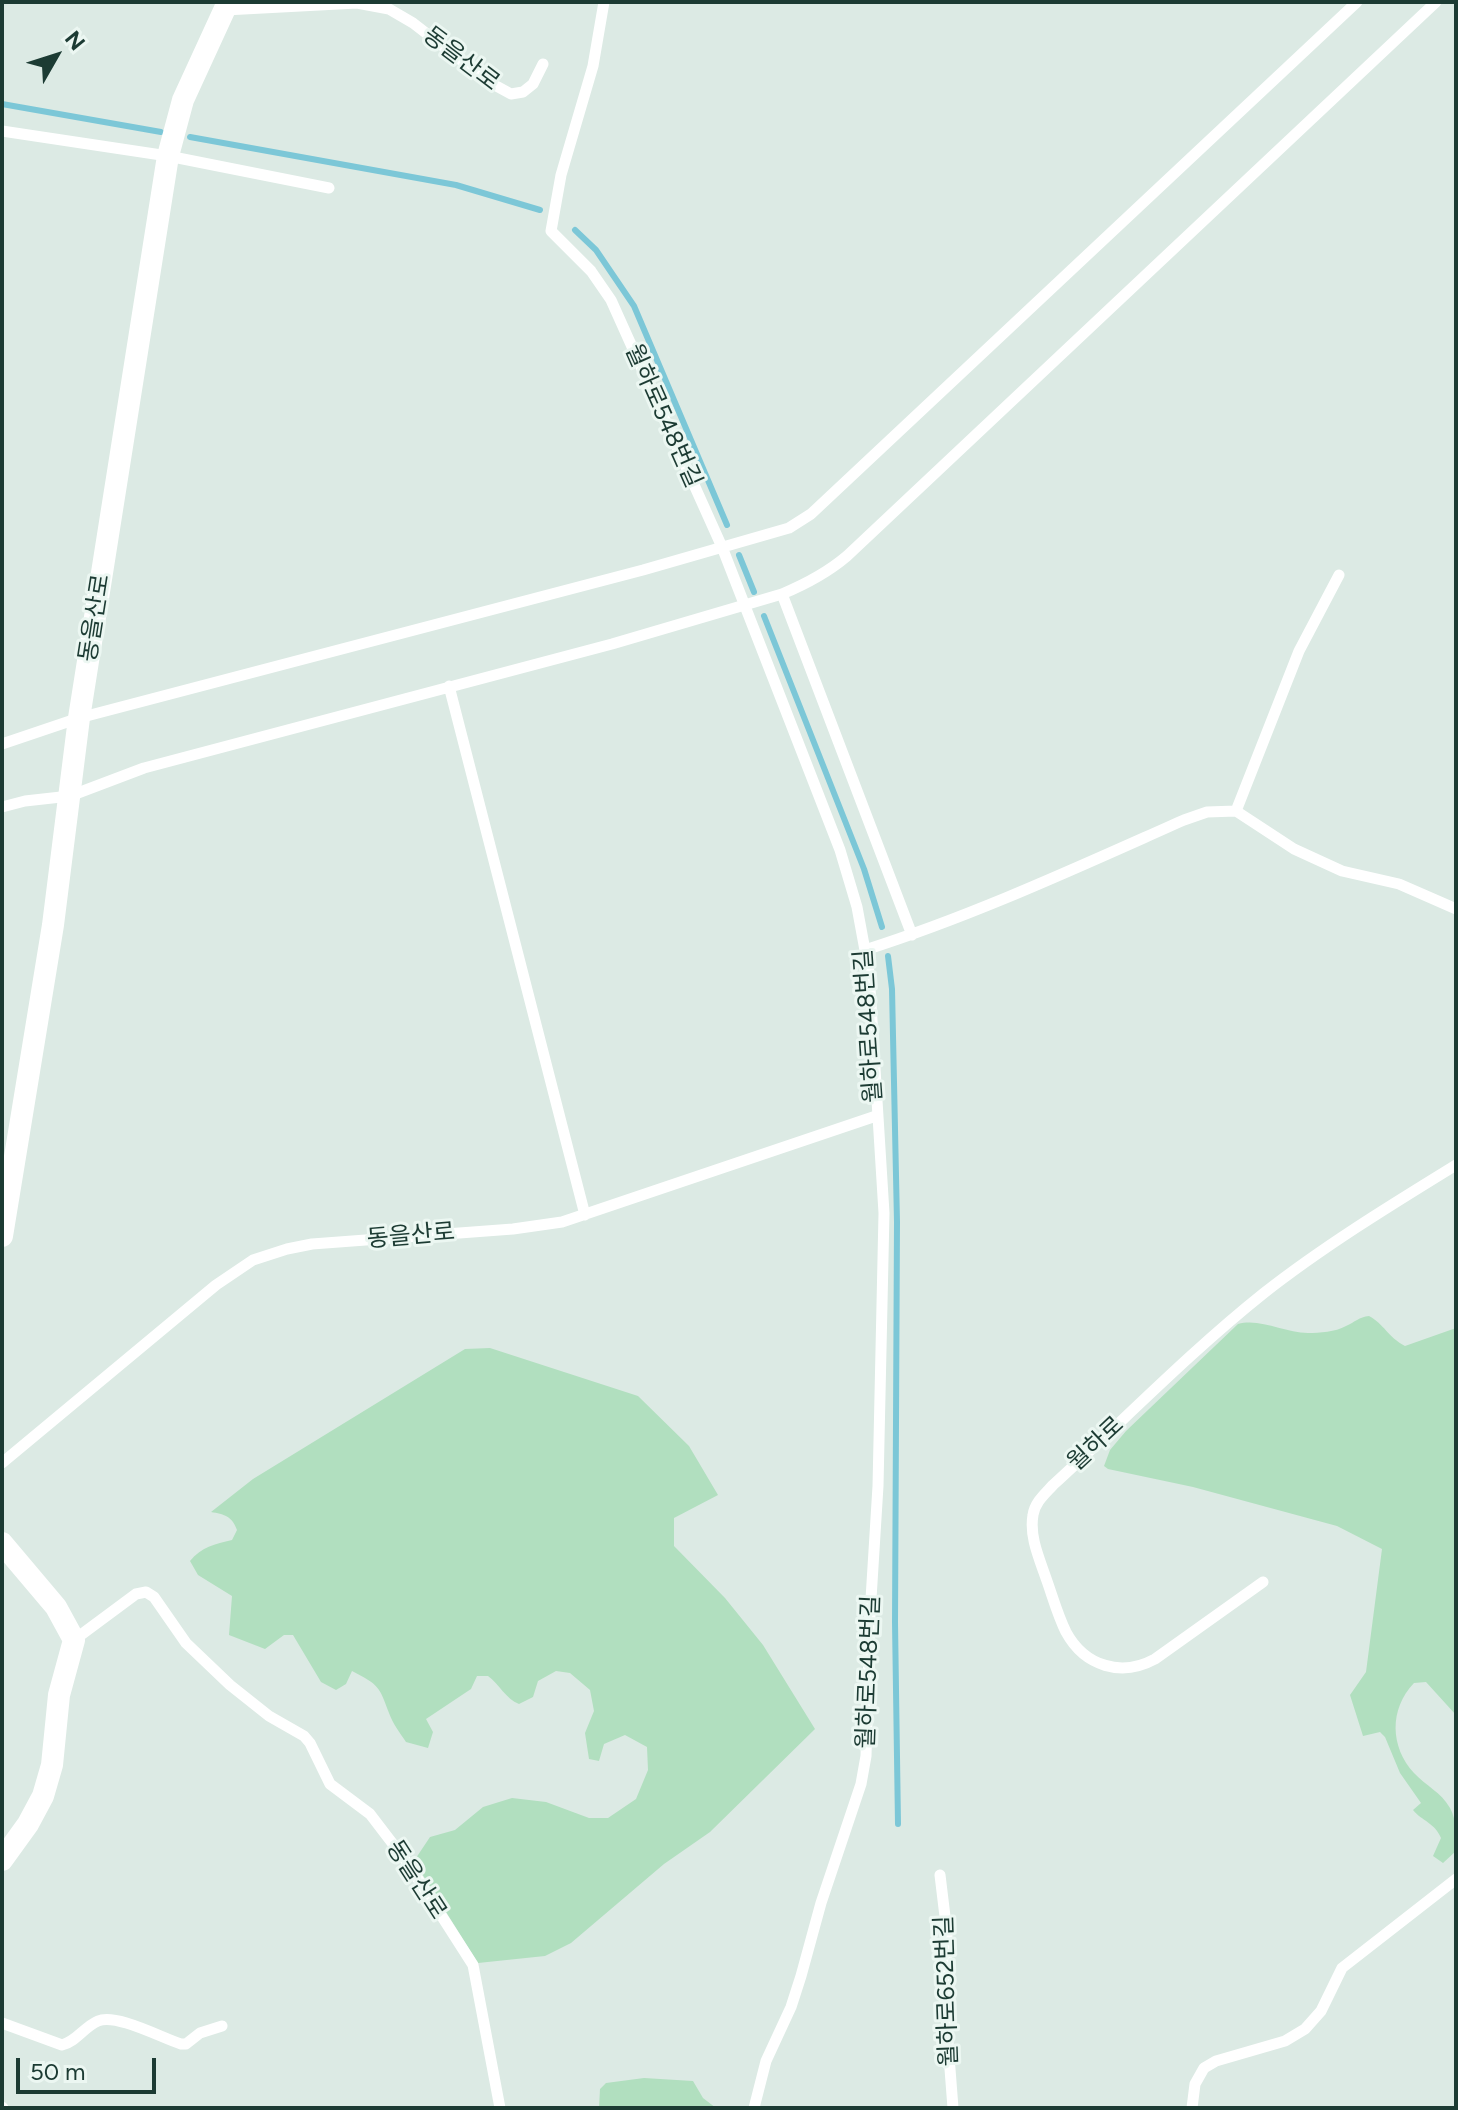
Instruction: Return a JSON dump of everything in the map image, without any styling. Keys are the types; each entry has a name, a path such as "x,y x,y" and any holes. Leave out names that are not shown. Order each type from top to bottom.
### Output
{"street":[{"name":"동을산로","path":"2,1236 53,925 79,718 168,156 183,100 226,6"},
{"path":"2,1543 56,1607 74,1640 59,1695 52,1765 43,1796 28,1824 2,1860"}],"lane":[{"name":"월하로548번길","path":"604,2 593,66 561,175 551,231 591,271 611,300 722,547 840,850 857,907 869,972 876,1116 884,1201 883,1315 866,1756 861,1784 821,1903 801,1976 791,2007 766,2061 754,2108"},
{"path":"2,744 79,718 356,647 789,528 811,514 1357,2"},
{"path":"2,807 70,796 144,768 612,644 782,594 818,578 847,556 1436,2"},
{"name":"동을산로","path":"226,6 357,3 389,9 413,23 489,82 511,94 523,92 533,84 543,64"},
{"path":"2,131 168,156 329,188"},
{"path":"1236,811 1299,651 1339,575"},
{"path":"782,594 912,935"},
{"path":"449,686 585,1215"},
{"path":"865,950 1026,890 1207,812 1236,811 1294,849 1342,871 1399,884 1456,909"},
{"name":"동을산로","path":"2,1463 184,1310 253,1260 312,1244 513,1229 562,1222 876,1116"},
{"name":"월하로","path":"1263,1582 1140,1667 1121,1670 1098,1664 1068,1636 1059,1616 1035,1547 1033,1514 1037,1503 1053,1485 1191,1355 1265,1293 1327,1248 1456,1165"},
{"name":"동을산로","path":"74,1640 136,1594 146,1592 154,1597 186,1643 230,1685 269,1716 304,1736 330,1784 360,1804 390,1840 467,1953 476,1979 500,2108"},
{"name":"월하로652번길","path":"940,1875 947,1933 945,2004 953,2108"},
{"path":"1192,2108 1195,2084 1204,2068 1216,2061 1285,2041 1305,2029 1321,2011 1342,1968 1456,1879"},
{"path":"2,2023 62,2045 104,2019 120,2021 181,2044 186,2044 200,2033 222,2026"}],"green space":[{"path":"1369,1316 1405,1346 1456,1328 1456,1715 1426,1682 1414,1683 1400,1704 1396,1728 1400,1752 1406,1763 1446,1802 1452,1813 1456,1851 1443,1863 1433,1856 1441,1838 1432,1825 1413,1810 1421,1803 1400,1773 1385,1737 1380,1732 1363,1736 1350,1695 1366,1672 1382,1549 1337,1526 1104,1466 1110,1450 1126,1431 1238,1324 1255,1323 1317,1333 1337,1330"},
{"path":"490,1348 638,1396 689,1446 718,1495 674,1518 674,1546 725,1598 763,1645 815,1729 710,1832 664,1864 571,1943 545,1956 478,1963 414,1861 430,1837 455,1830 483,1807 512,1798 546,1802 589,1818 608,1818 636,1799 648,1770 647,1747 625,1735 604,1744 599,1761 589,1759 585,1733 594,1711 590,1690 570,1673 556,1671 538,1681 533,1697 519,1704 488,1676 477,1676 471,1689 426,1719 433,1732 428,1748 406,1742 392,1721 377,1687 368,1680 352,1671 346,1684 336,1690 321,1682 293,1635 284,1635 265,1649 229,1635 232,1596 198,1575 190,1561 204,1549 232,1540 237,1530 233,1522 224,1515 211,1512 253,1479 465,1349"},
{"path":"644,2078 693,2081 703,2098 716,2108 599,2108 600,2089 606,2083"}],"waterway":[{"path":"2,104 161,132"},
{"path":"190,137 456,185 540,210"},
{"path":"575,230 596,250 634,306 727,525"},
{"path":"739,555 754,592"},
{"path":"764,616 864,869 882,927"},
{"path":"888,956 892,989 897,1222 895,1622 898,1824"}]}
